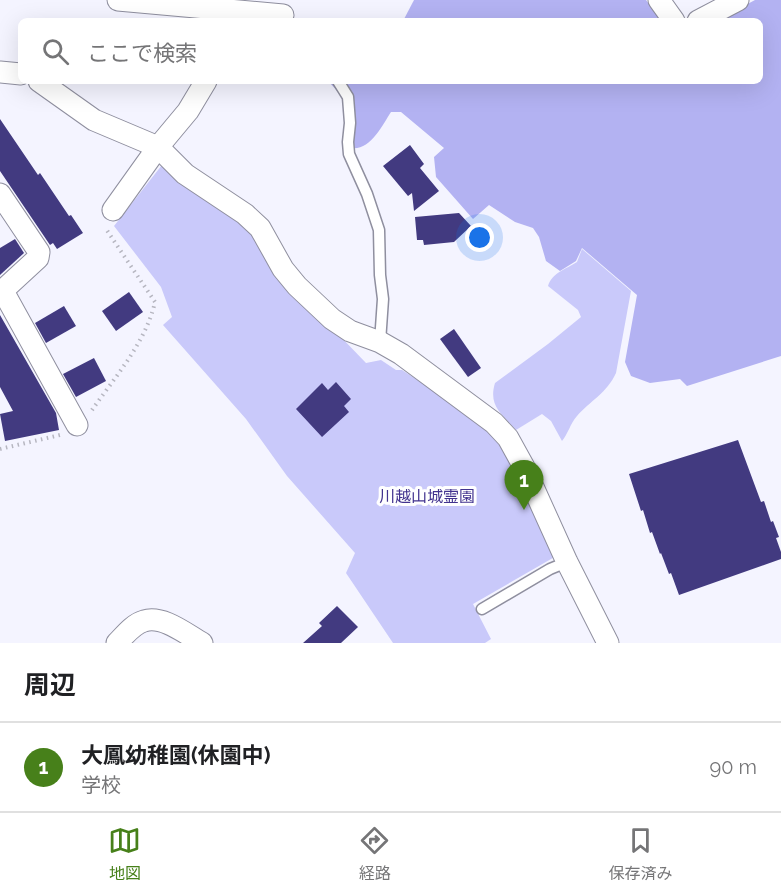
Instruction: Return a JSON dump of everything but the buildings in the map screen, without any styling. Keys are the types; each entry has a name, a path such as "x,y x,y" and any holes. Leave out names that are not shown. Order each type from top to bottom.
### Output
{"street":[{"path":"118,0 285,12"},
{"path":"659,0 672,18"},
{"path":"704,18 738,0"},
{"path":"0,72 18,74"},
{"path":"43,84 94,120 158,147 185,174 245,214 260,228 283,269 297,286 333,319 350,331 380,342 401,354 494,423 508,438 608,643"},
{"path":"112,210 158,147 188,111 204,84"},
{"path":"0,194 39,252 38,258 1,292 77,425"},
{"path":"117,643 130,630 144,621 160,621 202,643"}],"lane":[{"path":"340,84 348,97 349,154 367,194 379,230 383,299 380,342"},
{"path":"482,609 550,569 567,562"}],"path":[{"path":"0,449 59,435 77,425 90,413 144,334 152,318 155,303 106,229 112,210"}],"green space":[{"name":"川越山城霊園","path":"162,165 244,221 338,334 366,363 381,360 396,370 402,370 472,415 502,444 558,555 473,604 491,639 485,643 393,643 346,573 355,553 287,476 246,419 163,325 172,317 161,287 114,226"},
{"path":"582,249 631,291 616,373 603,391 577,416 562,441 551,421 542,414 516,430 495,404 493,391 495,383 581,317 578,310 548,286 556,275 577,262"}],"shaded area":[{"path":"414,0 646,0 661,18 405,18"},
{"path":"755,0 781,0 781,356 687,386 680,379 650,383 631,376 625,362 637,295 582,248 576,261 560,271 546,261 539,237 533,228 515,222 489,205 473,219 436,177 434,157 444,148 401,112 391,112 370,142 358,148 351,148 352,117 342,96 331,84 763,84 763,18 722,18"}],"place":[{"name":"大鳳幼稚園(休園中)","path":"524,510"}]}
